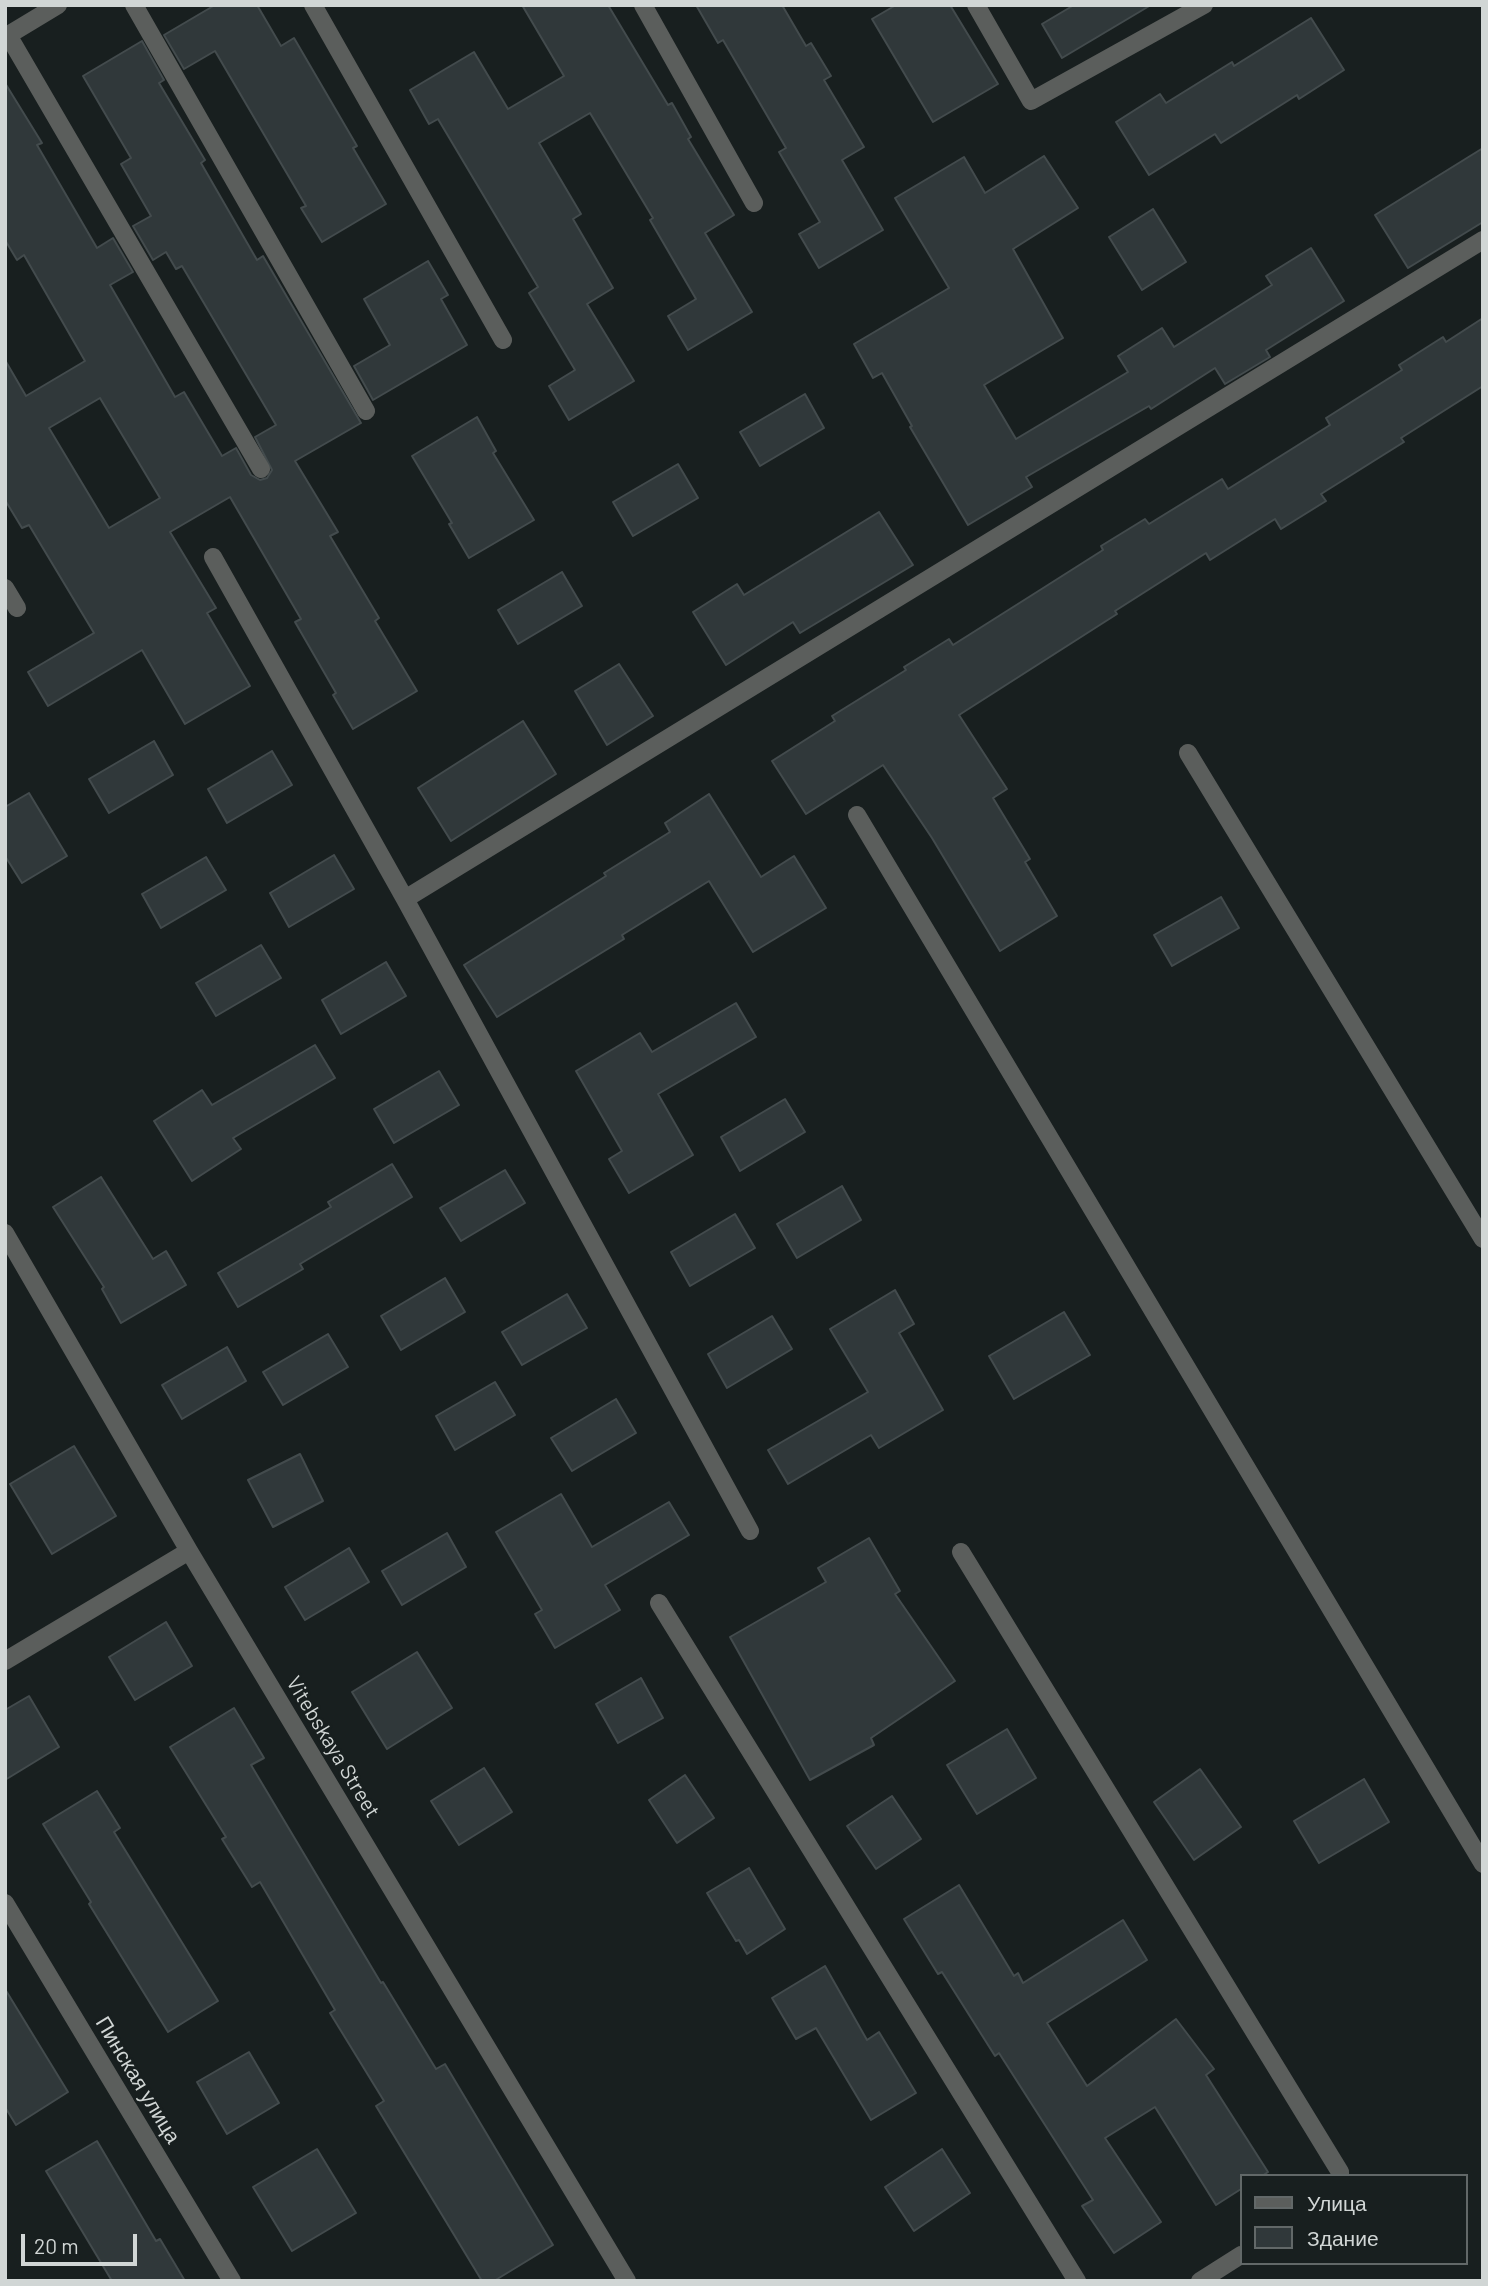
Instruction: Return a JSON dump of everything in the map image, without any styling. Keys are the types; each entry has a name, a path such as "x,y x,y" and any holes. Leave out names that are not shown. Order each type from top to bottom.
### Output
{"street":[{"path":"58,5 6,36 261,469"},
{"path":"134,5 366,411"},
{"path":"313,5 503,341"},
{"path":"643,5 754,203"},
{"path":"976,5 1031,101 1204,5"},
{"path":"405,899 1483,240"},
{"path":"213,557 405,899 750,1531"},
{"path":"5,588 17,608"},
{"path":"1188,752 1483,1239"},
{"path":"857,815 1483,1864"},
{"name":"Vitebskaya Street","path":"5,1233 189,1551 627,2281"},
{"path":"5,1661 189,1551"},
{"path":"961,1552 1340,2174"},
{"path":"659,1603 1077,2281"},
{"name":"Пинская улица","path":"5,1903 232,2281"},
{"path":"1200,2281 1240,2256"}],"building":[{"path":"215,5 257,5 281,46 294,38 357,146 353,148 386,204 322,242 301,208 306,206 215,51 184,69 164,35"},
{"path":"522,5 608,5 668,105 672,103 691,137 688,139 734,215 705,233 752,312 688,350 668,316 696,299 650,220 653,218 590,113 539,143 581,214 573,219 613,288 587,304 634,381 569,420 549,386 575,370 529,293 538,287 438,119 429,124 410,90 474,52 508,109 564,76"},
{"path":"696,5 782,5 806,46 811,43 831,76 824,80 864,147 842,160 883,230 819,268 799,234 820,222 779,152 786,148 723,40 718,43"},
{"path":"896,5 950,5 998,84 933,122 872,19"},
{"path":"1074,5 1151,5 1062,58 1042,24"},
{"path":"1311,18 1344,70 1299,99 1297,95 1221,143 1215,134 1149,175 1116,122 1160,94 1166,103 1232,62 1234,66"},
{"path":"142,41 164,80 159,83 205,160 201,163 257,260 263,256 361,423 295,461 338,532 330,536 379,618 375,621 417,691 353,729 333,695 336,693 295,622 301,619 230,497 170,532 216,608 207,613 250,686 185,724 142,650 48,706 28,672 94,633 29,525 22,528 5,500 5,360 26,396 85,361 24,255 17,260 5,240 5,83 42,143 37,145 97,248 113,238 133,272 110,285 175,397 184,392 222,456 236,448 251,475 260,480 267,478 272,470 255,437 276,425 182,266 176,269 166,252 153,260 133,226 151,216 121,164 131,158 83,76","holes":["100,398 160,498 109,528 49,428"]},
{"path":"1483,148 1483,222 1408,268 1375,215"},
{"path":"1044,156 1078,208 1013,249 1063,338 984,385 1016,439 1128,372 1118,356 1162,328 1174,347 1272,285 1266,276 1311,248 1344,301 1266,350 1270,357 1225,384 1215,368 1151,409 1149,406 1026,477 1032,487 968,525 910,427 912,426 882,373 873,378 854,344 949,288 895,198 964,157 985,193"},
{"path":"1153,209 1186,262 1142,290 1109,237"},
{"path":"428,261 448,295 441,299 467,345 373,400 354,366 390,345 364,299"},
{"path":"1483,318 1483,386 1401,438 1404,442 1321,494 1326,501 1281,529 1275,519 1210,560 1206,553 1115,611 1117,614 959,715 1007,789 993,798 1030,859 1025,862 1057,916 1000,951 932,838 883,765 806,814 772,761 835,721 832,716 906,670 904,667 949,639 953,645 1103,550 1101,546 1145,519 1149,524 1222,479 1228,489 1330,425 1326,418 1402,370 1399,365 1443,337 1446,342"},
{"path":"805,394 824,428 760,466 740,432"},
{"path":"477,417 496,451 493,453 534,520 469,558 449,524 452,523 412,456"},
{"path":"678,464 698,498 633,536 613,502"},
{"path":"879,512 913,565 800,633 793,622 726,665 693,612 737,584 744,595"},
{"path":"562,572 582,606 518,644 498,610"},
{"path":"619,664 653,716 607,745 575,691"},
{"path":"523,721 556,774 451,841 418,788"},
{"path":"154,741 173,775 109,813 89,779"},
{"path":"272,751 292,785 227,823 208,789"},
{"path":"29,793 67,856 22,883 5,856 5,807"},
{"path":"709,794 761,877 794,856 826,908 753,952 709,881 622,935 624,939 497,1017 464,965 606,876 604,873 670,832 665,823"},
{"path":"334,855 354,889 289,927 270,893"},
{"path":"206,857 226,890 161,928 142,894"},
{"path":"1221,897 1239,928 1172,966 1154,935"},
{"path":"261,945 281,978 216,1016 196,983"},
{"path":"386,962 406,996 341,1034 322,1000"},
{"path":"736,1003 756,1037 658,1094 693,1155 629,1193 609,1159 622,1151 576,1071 640,1033 652,1052"},
{"path":"315,1045 335,1078 233,1138 241,1149 192,1181 154,1121 202,1090 212,1105"},
{"path":"439,1071 459,1105 394,1143 374,1109"},
{"path":"785,1099 805,1132 740,1171 721,1137"},
{"path":"392,1164 412,1197 300,1264 303,1269 238,1307 218,1273 331,1207 328,1202"},
{"path":"505,1170 525,1203 461,1241 440,1208"},
{"path":"101,1177 153,1259 166,1251 186,1285 121,1323 102,1289 104,1287 53,1207"},
{"path":"842,1186 861,1220 797,1258 777,1224"},
{"path":"735,1214 755,1248 690,1286 671,1252"},
{"path":"445,1278 465,1312 401,1350 381,1316"},
{"path":"895,1290 914,1324 899,1333 943,1410 879,1448 871,1435 788,1484 768,1450 868,1392 830,1329"},
{"path":"567,1294 587,1328 522,1365 502,1332"},
{"path":"1064,1312 1090,1355 1014,1399 989,1356"},
{"path":"772,1316 792,1349 727,1388 708,1354"},
{"path":"328,1334 348,1367 283,1405 263,1372"},
{"path":"227,1347 246,1381 182,1419 162,1385"},
{"path":"495,1382 515,1415 455,1450 436,1416"},
{"path":"616,1399 636,1433 572,1471 551,1438"},
{"path":"74,1446 116,1516 52,1554 10,1484"},
{"path":"300,1454 323,1501 273,1527 248,1480"},
{"path":"561,1494 592,1547 669,1502 689,1535 605,1585 620,1610 555,1648 535,1614 542,1610 496,1532"},
{"path":"447,1533 466,1567 402,1605 382,1571"},
{"path":"869,1538 900,1591 895,1594 955,1681 871,1738 874,1745 810,1780 730,1637 826,1582 818,1568"},
{"path":"349,1548 369,1582 305,1620 285,1587"},
{"path":"166,1622 192,1666 135,1700 109,1657"},
{"path":"417,1652 452,1708 387,1749 352,1692"},
{"path":"641,1678 663,1718 618,1743 596,1704"},
{"path":"29,1696 59,1747 5,1780 5,1710"},
{"path":"234,1708 264,1758 251,1765 381,1983 383,1982 436,2069 445,2064 553,2245 494,2281 482,2281 376,2106 384,2101 330,2013 335,2010 260,1882 252,1887 222,1839 226,1837 170,1747"},
{"path":"1007,1729 1036,1778 977,1814 947,1765"},
{"path":"484,1768 512,1812 459,1845 431,1801"},
{"path":"1200,1769 1241,1827 1194,1860 1154,1802"},
{"path":"685,1775 714,1818 677,1843 649,1800"},
{"path":"1364,1779 1389,1822 1319,1863 1294,1821"},
{"path":"97,1791 120,1828 114,1832 218,2001 168,2032 43,1824"},
{"path":"892,1796 921,1839 876,1869 847,1826"},
{"path":"749,1868 785,1929 747,1954 707,1893"},
{"path":"959,1885 1014,1976 1018,1973 1023,1983 1123,1920 1147,1960 1047,2023 1087,2086 1176,2019 1214,2069 1206,2075 1268,2172 1240,2174 1240,2190 1216,2205 1155,2107 1105,2138 1161,2222 1114,2253 1082,2206 1093,2200 999,2053 995,2056 942,1972 938,1974 904,1919"},
{"path":"825,1966 867,2040 879,2032 916,2093 871,2120 816,2028 796,2039 772,1998"},
{"path":"5,1989 68,2092 16,2125 5,2107"},
{"path":"249,2052 279,2103 227,2134 197,2082"},
{"path":"97,2141 156,2241 160,2239 185,2281 112,2281 46,2171"},
{"path":"317,2149 356,2213 292,2251 253,2187"},
{"path":"942,2149 970,2193 914,2231 885,2187"}]}
